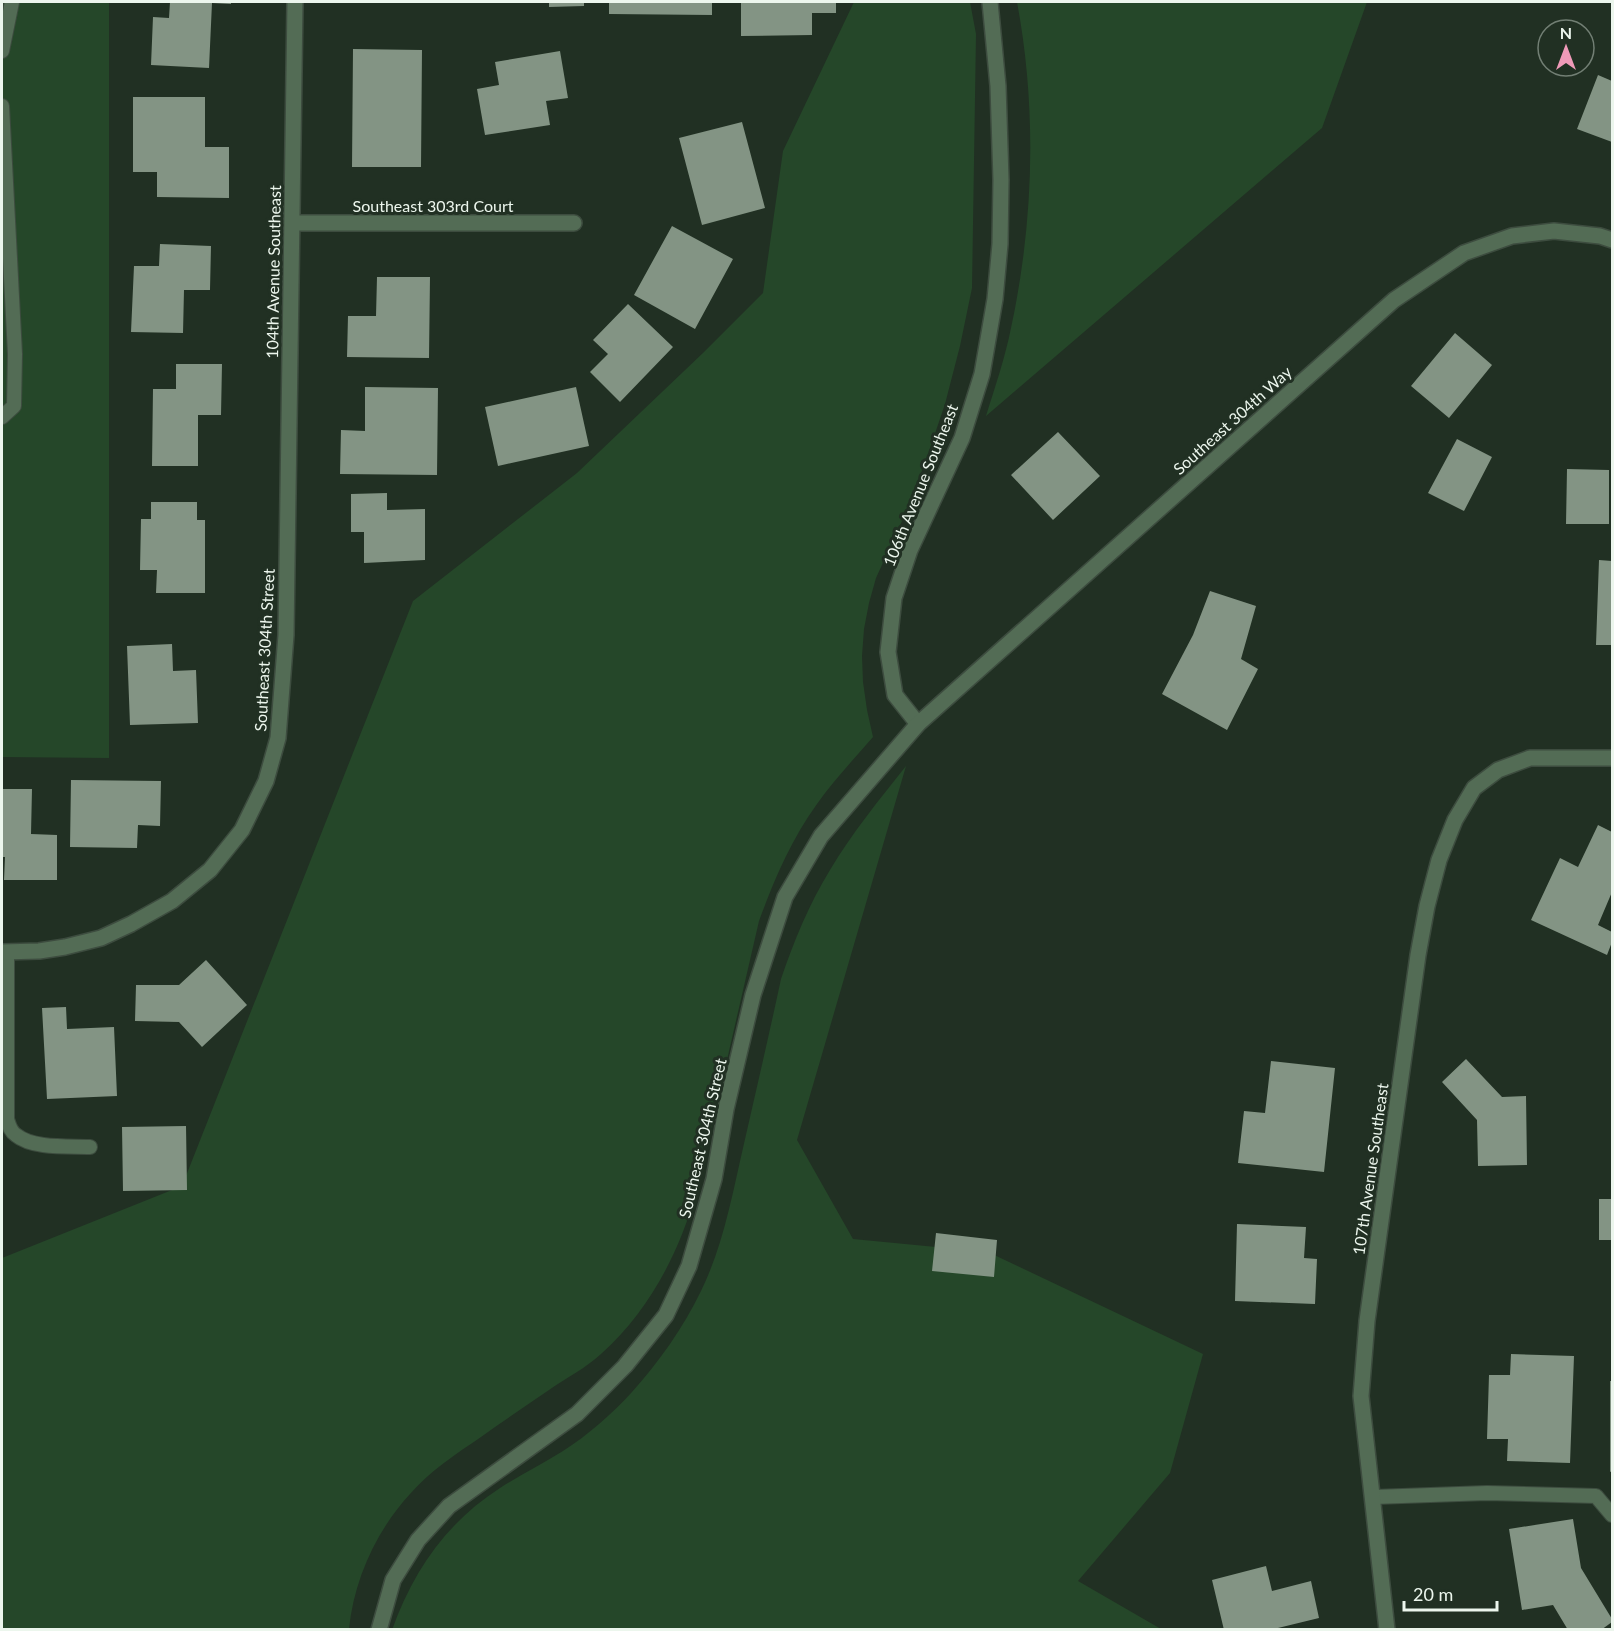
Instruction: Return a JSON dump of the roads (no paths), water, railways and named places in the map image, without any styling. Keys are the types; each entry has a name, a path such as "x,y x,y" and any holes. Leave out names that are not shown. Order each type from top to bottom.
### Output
{"street":[{"name":"104th Avenue Southeast","path":"286,543 295,2"},
{"name":"106th Avenue Southeast","path":"918,724 895,695 888,652 894,598 910,550 962,438 982,374 996,298 1001,180 998,86 990,2"},
{"name":"Southeast 303rd Court","path":"292,222 574,223"},
{"name":"Southeast 304th Way","path":"918,724 1394,300 1464,253 1512,236 1554,231 1600,236 1612,240"},
{"name":"Southeast 304th Street","path":"4,952 39,951 65,947 101,938 131,924 172,901 210,870 242,830 266,781 278,738 286,635 286,543"},
{"name":"Southeast 304th Street","path":"379,1629 393,1580 418,1540 449,1506 577,1414 625,1366 666,1315 689,1266 714,1179 726,1109 753,995 785,897 821,836 918,724"},
{"name":"107th Avenue Southeast","path":"1387,1629 1361,1396 1367,1321 1418,955 1427,906 1443,850 1455,820 1474,788 1498,770 1530,758 1612,758"}],"lane":[{"path":"2,51 12,2"},
{"path":"2,106 15,354 14,406 2,417"},
{"path":"4,952 9,1127 14,1135 26,1141 54,1146 90,1147"},
{"path":"1374,1497 1487,1493 1596,1497 1612,1515"}]}
